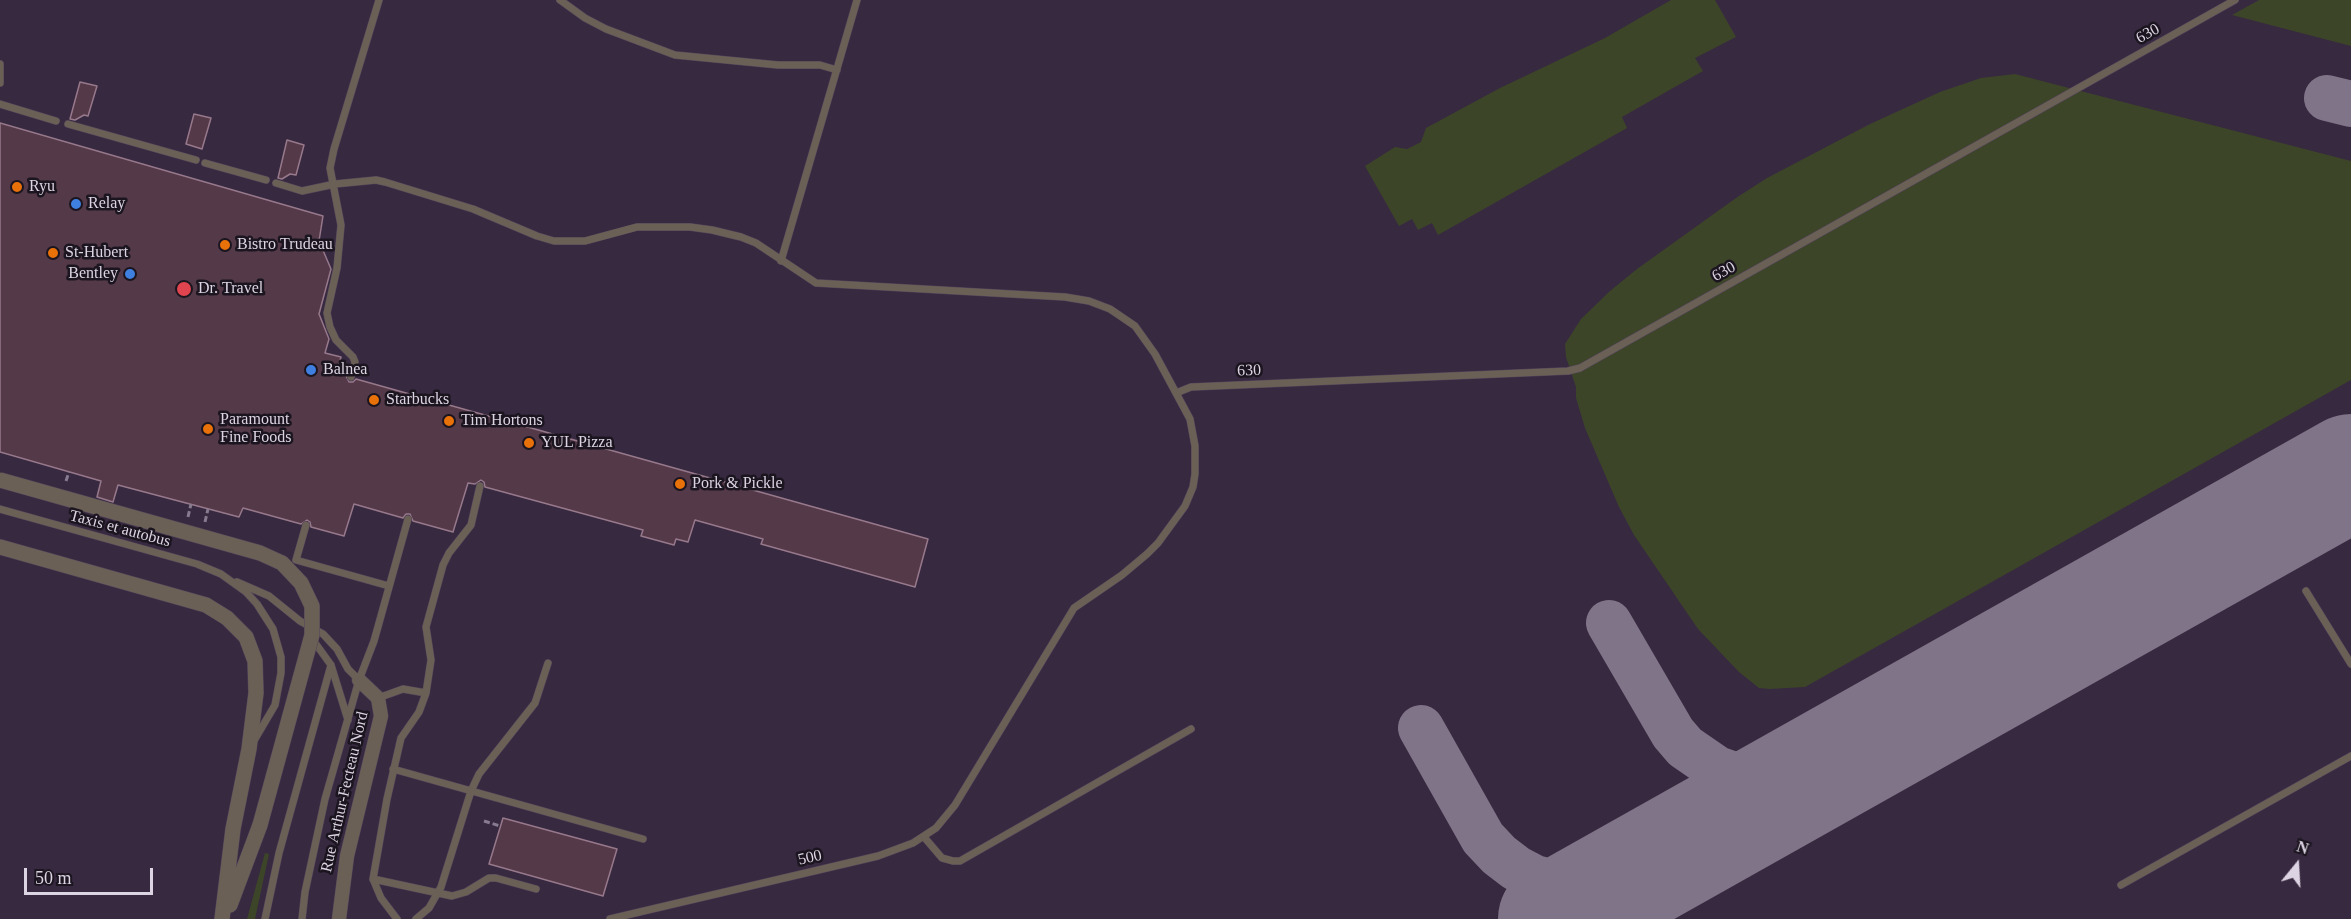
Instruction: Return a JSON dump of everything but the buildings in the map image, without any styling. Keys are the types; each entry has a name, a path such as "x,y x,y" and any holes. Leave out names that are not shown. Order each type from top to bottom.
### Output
{"street":[{"path":"0,480 260,553 282,563 301,583 312,606 314,618 312,635 260,825 223,919"},
{"path":"0,547 206,605 227,618 246,637 255,661 256,693 249,749 233,829 223,919"},
{"name":"Rue Arthur-Fecteau Nord","path":"339,919 347,856 381,716 378,698 360,680"}],"lane":[{"path":"351,377 355,367 353,357 336,340 327,313 337,268 341,225 330,168 333,149 379,0"},
{"path":"560,0 585,18 606,29 675,55 778,65 820,65 837,70"},
{"path":"781,261 856,0"},
{"name":"630","path":"1176,393 1191,387 1568,371 1580,368 2235,0"},
{"path":"0,64 2,74 0,83"},
{"path":"0,104 56,121"},
{"path":"68,124 196,160"},
{"path":"205,162 266,180"},
{"name":"500","path":"276,183 302,190 376,180 472,209 554,241 585,241 637,227 690,227 749,239 816,283 1065,297 1099,304 1136,326 1155,354 1190,419 1195,446 1193,487 1185,506 1148,554 1122,575 1076,604 949,814 924,837 901,849 878,856 610,919"},
{"path":"397,919 381,898 373,879 393,769 401,738 419,712 426,693 430,667 426,627 443,565 449,553 471,525 480,486"},
{"name":"Taxis et autobus","path":"0,509 197,564 269,596 300,621"},
{"path":"302,919 318,827 408,519"},
{"path":"306,525 296,560 389,586"},
{"name":"Taxis et autobus","path":"231,580 246,592 266,617 273,629 281,657 281,673 275,705 249,749"},
{"path":"2306,591 2351,664"},
{"path":"300,621 331,641 348,669 360,680"},
{"path":"300,621 331,665 348,720"},
{"path":"416,919 429,908 438,894 471,791 479,774 535,703 548,663"},
{"path":"264,919 331,665"},
{"path":"378,698 403,689 426,693"},
{"path":"924,837 942,858 960,861 1191,729"},
{"path":"2121,885 2351,756"},
{"path":"393,769 643,839"},
{"path":"373,879 438,894 459,895 489,878 536,889"}],"path":[{"path":"484,821 500,826"}],"green space":[{"path":"1671,0 1715,0 1736,37 1695,58 1703,71 1622,117 1627,128 1438,235 1432,223 1418,230 1412,219 1399,226 1365,166 1395,147 1407,149 1421,142 1426,128 1500,88 1605,38"},
{"path":"2259,0 2351,0 2351,46 2232,15"},
{"path":"2015,74 2351,161 2351,380 1805,687 1759,688 1739,672 1698,629 1634,535 1619,507 1585,428 1576,398 1576,387 1566,357 1565,344 1581,319 1610,291 1637,269 1767,178 1870,124 1940,92 1981,78"},
{"path":"265,853 269,854 255,919 247,919"}],"taxiway":[{"path":"2327,98 2351,104"},
{"path":"1609,623 1673,733 1685,747 1717,769 1740,777 1778,779 1809,772 1861,744 1868,744"},
{"path":"1421,728 1483,838 1499,855 1516,868 1535,878 1557,884 1579,886 1615,880 1769,795 1782,792"}],"runway":[{"path":"1556,919 2351,472"}],"place":[{"name":"Ryu","path":"17,187"},
{"name":"Relay","path":"76,204"},
{"name":"Bistro Trudeau","path":"225,245"},
{"name":"St-Hubert","path":"53,253"},
{"name":"Bentley","path":"130,274"},
{"name":"Dr. Travel","path":"184,289"},
{"name":"Balnea","path":"311,370"},
{"name":"Starbucks","path":"374,400"},
{"name":"Tim Hortons","path":"449,421"},
{"name":"Paramount Fine Foods","path":"208,429"},
{"name":"YUL Pizza","path":"529,443"},
{"name":"Pork & Pickle","path":"680,484"}]}
